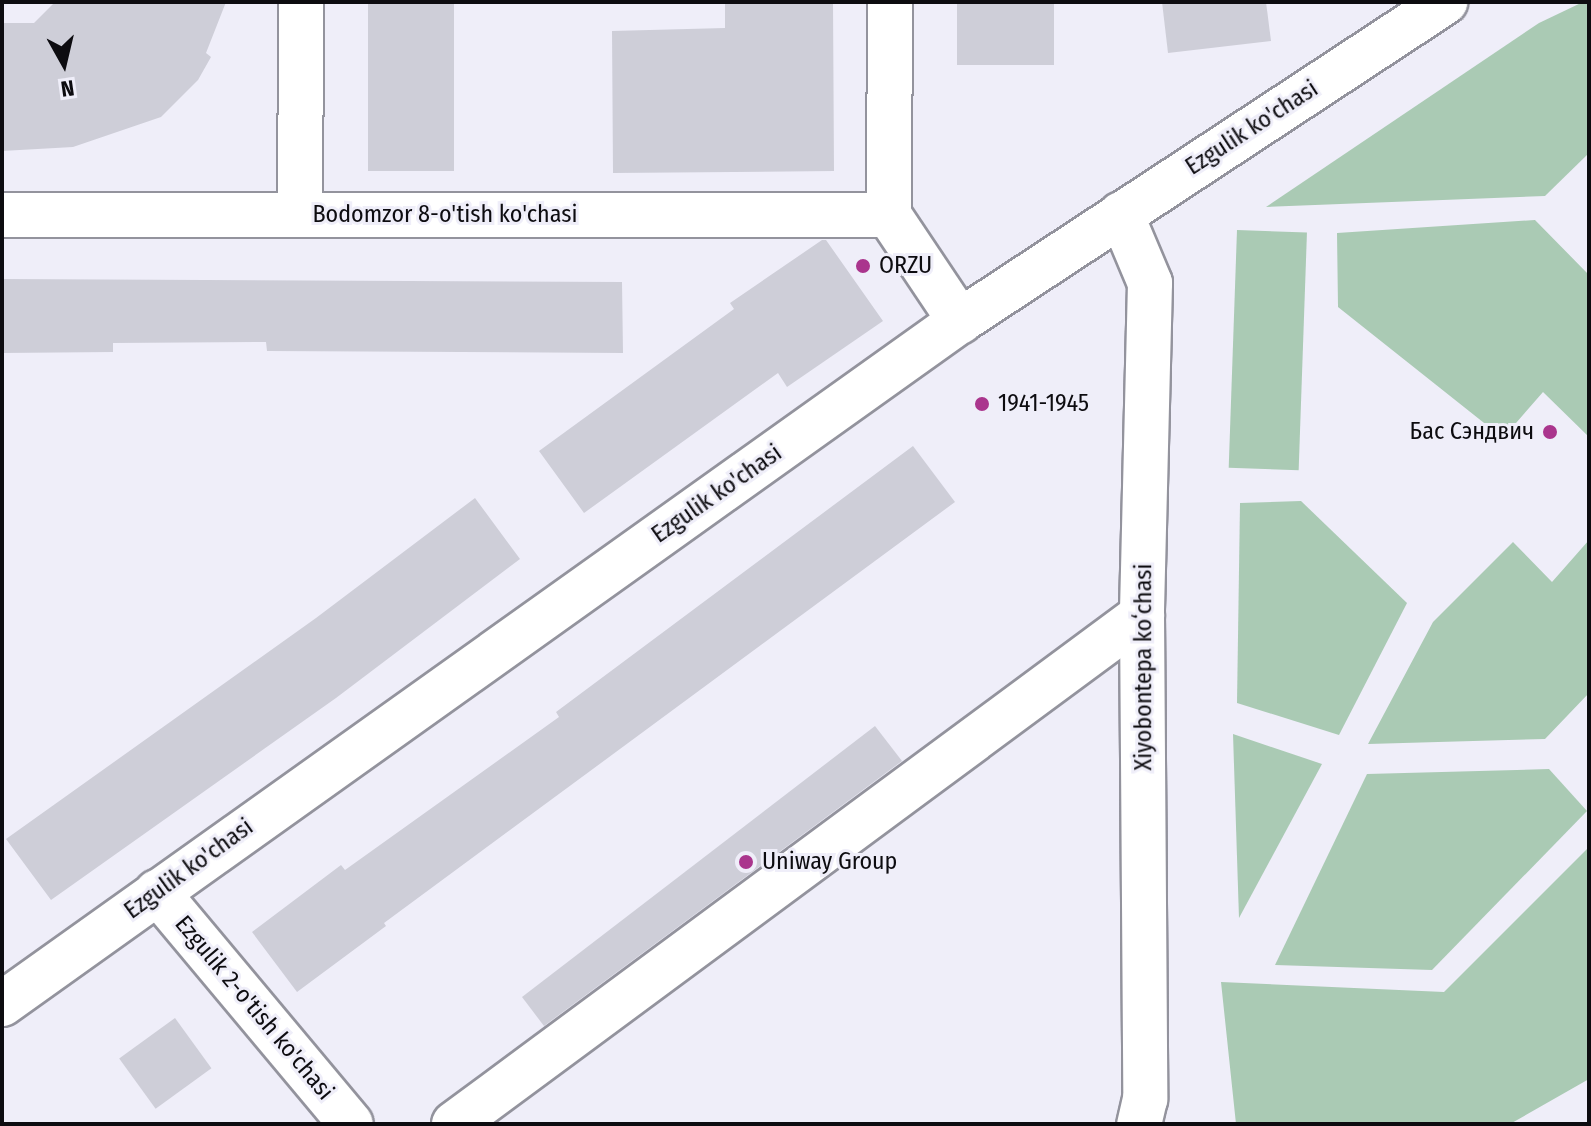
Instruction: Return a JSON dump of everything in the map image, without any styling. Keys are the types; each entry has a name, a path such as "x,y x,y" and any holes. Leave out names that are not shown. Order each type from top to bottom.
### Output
{"street":[{"path":"300,215 301,2"},
{"path":"890,2 889,215 960,321"},
{"name":"Ezgulik ko'chasi","path":"2,1004 960,321 1445,2"},
{"name":"Xiyobontepa koʻchasi","path":"1121,214 1150,283 1142,615 1145,1099 1139,1124"},
{"name":"Bodomzor 8-o'tish ko'chasi","path":"2,215 889,215"},
{"path":"454,1124 1142,615"},
{"name":"Ezgulik 2-o'tish ko'chasi","path":"157,892 351,1124"}],"green space":[{"path":"1589,2 1589,153 1545,196 1266,207 1539,23"},
{"path":"1535,220 1589,275 1589,437 1543,392 1503,438 1338,307 1337,233"},
{"path":"1237,230 1307,232 1299,470 1229,468"},
{"path":"1301,501 1407,603 1339,735 1237,703 1240,503"},
{"path":"1589,540 1589,693 1545,739 1368,744 1433,622 1513,542 1552,582"},
{"path":"1233,734 1322,764 1239,918"},
{"path":"1549,769 1587,811 1432,970 1275,965 1367,774"},
{"path":"1589,847 1589,1079 1510,1124 1236,1124 1221,982 1444,992"}],"building":[{"path":"55,2 226,2 206,53 211,57 198,80 161,117 73,147 2,151 2,23 34,23"},
{"path":"368,2 454,2 454,171 368,171"},
{"path":"725,2 833,2 834,171 613,173 612,31 725,28"},
{"path":"957,2 1054,2 1054,65 957,65"},
{"path":"1162,2 1266,2 1271,41 1168,53"},
{"path":"826,240 883,321 787,387 778,373 584,513 539,451 734,309 730,303"},
{"path":"2,279 622,282 623,353 267,351 266,342 113,343 113,352 2,353"},
{"path":"913,446 955,502 384,923 386,926 297,992 252,932 341,865 345,870 559,717 556,712"},
{"path":"475,498 520,559 336,698 51,900 6,839 316,618"},
{"path":"875,726 902,761 544,1026 522,997"},
{"path":"175,1018 211,1068 156,1109 119,1059"}],"place":[{"name":"ORZU","path":"863,266"},
{"name":"1941-1945","path":"982,404"},
{"name":"Бас Сэндвич","path":"1550,432"},
{"name":"Uniway Group","path":"746,862"}]}
